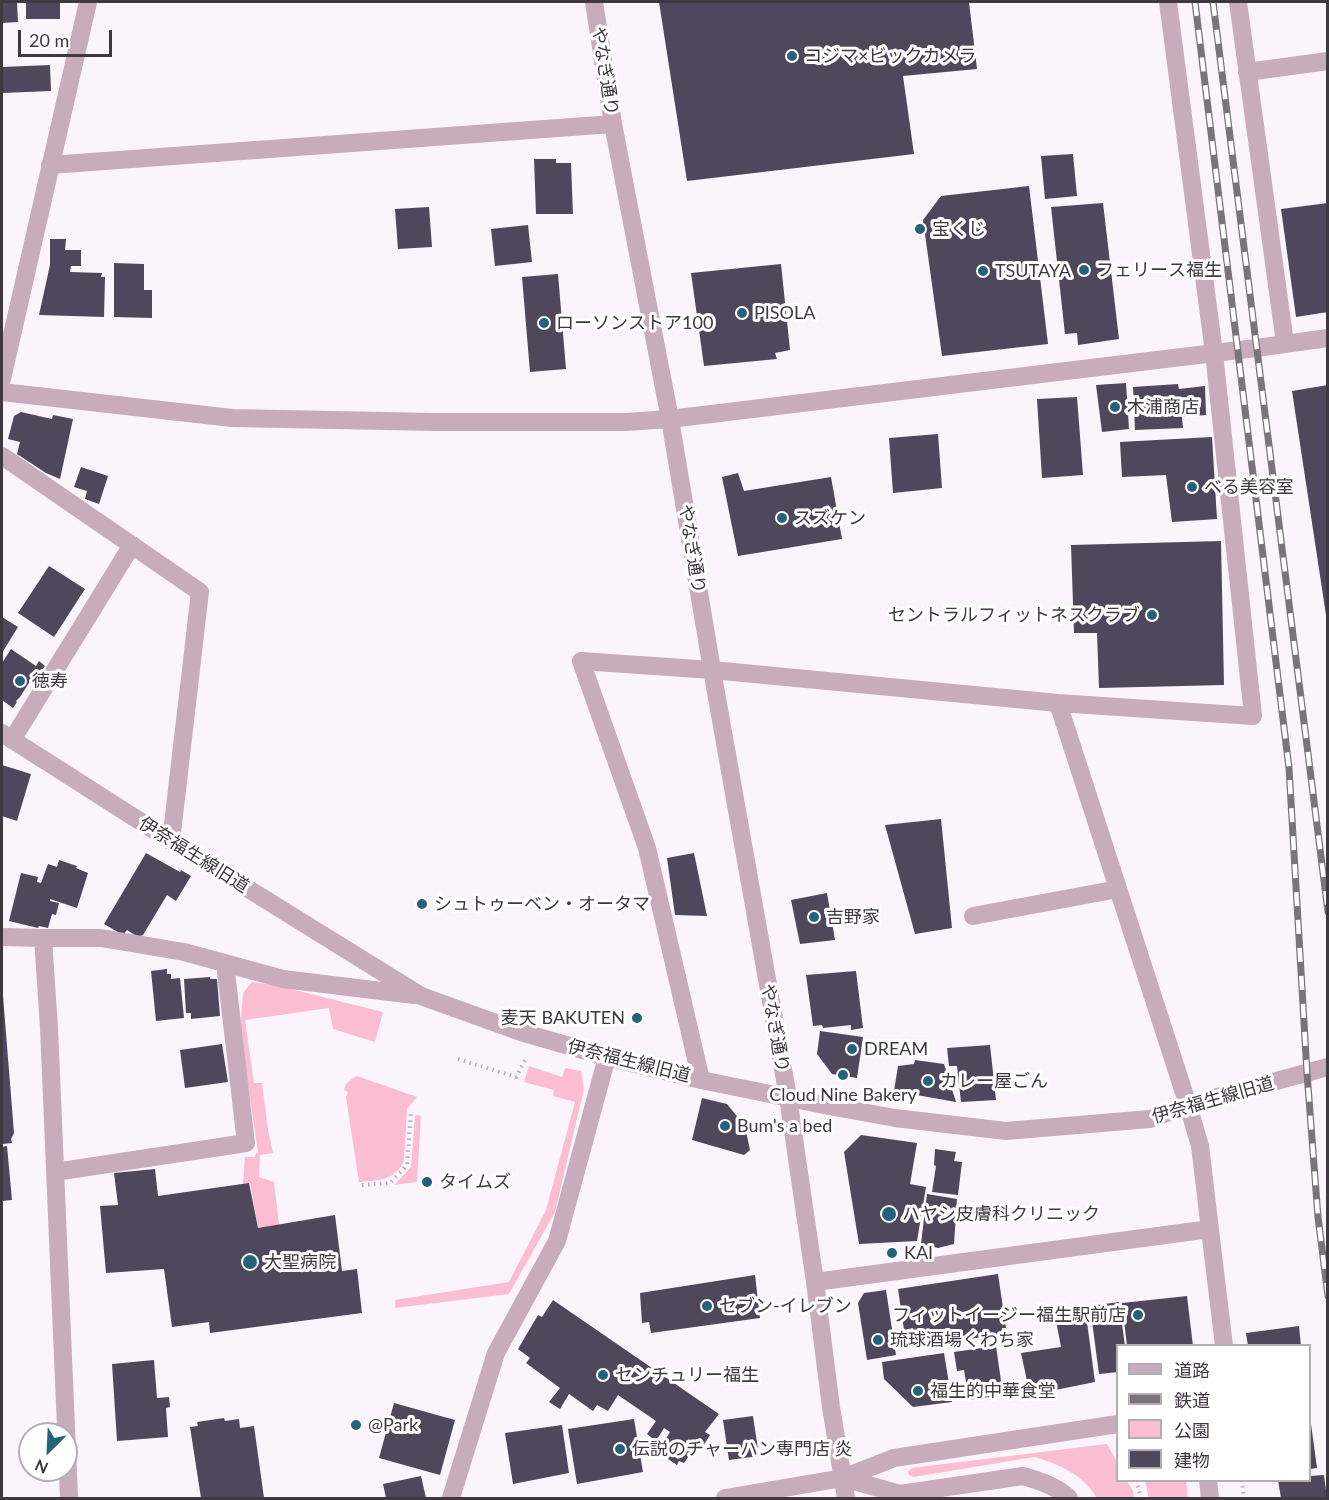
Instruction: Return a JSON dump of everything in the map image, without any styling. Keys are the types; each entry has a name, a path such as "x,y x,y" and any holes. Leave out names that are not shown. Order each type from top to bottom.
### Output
{"street":[{"path":"2,379 88,2"},
{"name":"やなぎ通り","path":"594,2 613,124 670,418 788,1098 846,1498"},
{"path":"701,1080 647,848 581,661 712,670 1058,703 1253,716 1214,353 1168,2"},
{"path":"1238,2 1285,344"},
{"path":"1247,72 1328,61"},
{"path":"50,165 613,124"},
{"path":"2,392 232,418 627,422 1328,338"},
{"path":"2,456 200,592 171,841"},
{"path":"7,736 132,545"},
{"path":"1058,703 1200,1146 1224,1344"},
{"name":"伊奈福生線旧道","path":"7,736 421,996 520,1032 607,1057 701,1080 895,1118 1006,1131 1150,1119 1188,1105 1328,1067"},
{"path":"973,916 1118,889"},
{"path":"2,937 101,938 184,952 283,979 421,996"},
{"path":"43,938 69,1498"},
{"path":"55,1172 246,1143 225,963"},
{"path":"451,1498 496,1353 557,1241 607,1057"},
{"path":"815,1282 1210,1229"},
{"path":"725,1498 843,1478 894,1458 1116,1424"},
{"path":"843,1478 900,1494 1023,1476 1060,1490 1069,1498"},
{"path":"1208,1482 1210,1498"}],"path":[{"path":"459,1059 516,1077 526,1058"},
{"path":"362,1185 390,1183 407,1165 411,1112"},
{"path":"1137,1482 1141,1498"},
{"path":"1242,1482 1244,1498"}],"green space":[{"path":"252,982 275,985 383,1012 375,1042 333,1029 329,1008 245,1020 254,1083 262,1083 273,1153 260,1155 259,1177 274,1182 279,1225 258,1228 250,1183 243,1184 245,1157 255,1157 258,1152 240,1032 243,993"},
{"path":"529,1066 562,1077 565,1068 581,1071 584,1089 555,1212 509,1294 395,1308 395,1300 509,1282 546,1210 575,1102 553,1096 554,1090 524,1082"},
{"path":"357,1076 417,1097 407,1109 404,1160 401,1167 391,1176 379,1180 359,1182 346,1097 348,1092 344,1090 349,1081"},
{"path":"415,1116 421,1116 417,1182 394,1185 411,1167"},
{"path":"1107,1444 1116,1460 1116,1482 1128,1482 1134,1498 1097,1498 1085,1483 1070,1471 1034,1457 914,1477 908,1472 912,1468"},
{"path":"1145,1482 1186,1482 1188,1498 1149,1498"}],"building":[{"path":"2,2 17,2 18,22 2,23"},
{"path":"26,2 60,2 60,19 26,19"},
{"path":"659,2 969,2 977,69 903,76 914,154 687,181"},
{"path":"50,65 51,91 2,93 2,67"},
{"path":"1073,154 1077,196 1045,199 1041,156"},
{"path":"534,159 556,159 556,163 571,163 573,214 536,214"},
{"path":"1029,186 1048,344 942,356 923,220 941,196"},
{"name":"フェリース福生","path":"1103,203 1119,339 1078,345 1077,333 1065,334 1051,207"},
{"path":"1328,203 1328,312 1296,317 1281,209"},
{"path":"429,207 432,247 398,249 395,209"},
{"path":"528,225 532,262 495,266 491,229"},
{"path":"50,239 66,239 65,250 81,250 81,266 71,266 70,272 102,273 101,277 105,277 104,317 39,315 50,265"},
{"path":"114,263 144,264 144,290 152,290 152,318 114,317"},
{"path":"781,264 790,350 775,353 777,359 704,366 691,273"},
{"name":"ローソンストア100","path":"558,274 566,369 530,372 522,277"},
{"path":"1126,383 1129,429 1102,432 1096,385"},
{"path":"1178,384 1179,389 1205,386 1206,415 1182,417 1183,428 1135,430 1133,387"},
{"path":"1328,385 1328,615 1326,615 1292,391"},
{"path":"1077,397 1083,475 1042,478 1037,399"},
{"path":"21,412 52,419 53,415 73,419 60,479 46,473 17,454 20,442 8,439 14,416"},
{"path":"938,434 942,488 893,493 889,438"},
{"path":"1212,437 1217,519 1172,522 1166,475 1122,477 1120,442"},
{"path":"81,467 108,476 99,504 85,499 87,491 74,487"},
{"path":"738,473 744,491 831,477 842,539 738,556 722,477"},
{"path":"1221,541 1224,685 1099,688 1097,633 1074,633 1071,545"},
{"path":"49,566 85,589 54,637 18,613"},
{"path":"2,617 18,627 2,653"},
{"path":"11,649 36,666 39,661 45,666 37,677 34,675 13,708 2,700 2,663"},
{"path":"2,765 31,774 17,821 2,816"},
{"path":"941,819 952,928 915,934 885,825"},
{"path":"146,853 191,876 176,901 167,895 143,935 138,937 127,930 123,935 104,924"},
{"path":"694,853 707,916 675,915 667,858"},
{"path":"59,860 77,866 76,868 88,873 77,908 50,899 50,901 59,903 56,915 52,914 48,928 9,921 21,873 38,877 37,882 41,883 48,864 57,867"},
{"path":"827,893 835,940 800,944 791,900"},
{"path":"167,969 167,974 171,974 171,979 180,978 184,1018 156,1021 151,971"},
{"path":"856,971 863,1028 851,1030 851,1025 823,1028 822,1025 813,1026 806,975"},
{"path":"210,977 210,979 217,979 220,1016 191,1019 191,1013 186,1013 184,979"},
{"path":"2,996 14,1133 12,1143 2,1144"},
{"path":"820,1031 863,1037 857,1078 832,1074 817,1054"},
{"path":"222,1044 228,1082 185,1088 180,1050"},
{"path":"990,1045 996,1100 961,1102 957,1066 949,1066 947,1048"},
{"path":"915,1060 944,1064 956,1102 894,1091 898,1066 914,1064"},
{"path":"702,1098 727,1104 745,1126 750,1150 744,1155 692,1140"},
{"path":"861,1135 917,1143 910,1184 926,1187 917,1241 859,1244 844,1152"},
{"path":"7,1146 12,1200 2,1201 2,1147"},
{"path":"935,1149 956,1152 954,1161 962,1162 958,1195 932,1192 936,1166 934,1165"},
{"path":"155,1169 158,1196 249,1183 258,1228 335,1215 342,1271 357,1269 362,1313 210,1333 209,1322 172,1327 164,1269 106,1273 100,1206 118,1205 114,1173"},
{"path":"927,1194 957,1199 954,1244 938,1248 921,1244"},
{"path":"998,1274 1006,1328 1002,1328 1003,1334 949,1342 947,1330 915,1336 913,1328 904,1330 898,1289"},
{"path":"755,1275 760,1318 651,1333 649,1322 642,1323 640,1293"},
{"path":"886,1290 896,1355 867,1360 858,1303 864,1293"},
{"path":"1187,1296 1193,1344 1127,1344 1122,1303"},
{"name":"センチュリー福生","path":"553,1300 719,1414 705,1432 710,1435 701,1449 696,1446 684,1463 679,1461 677,1465 661,1452 663,1449 661,1447 670,1432 664,1428 656,1441 647,1434 656,1421 618,1395 608,1411 597,1405 593,1411 569,1394 560,1409 549,1402 560,1388 526,1363 530,1358 518,1349 538,1315 542,1317"},
{"path":"1119,1302 1125,1344 1116,1344 1116,1372 1099,1374 1090,1306"},
{"path":"1085,1307 1095,1382 1030,1395 1021,1353 1061,1347 1054,1310"},
{"path":"1299,1326 1301,1344 1248,1344 1246,1333"},
{"path":"996,1346 1003,1395 969,1400 964,1370 957,1371 954,1352"},
{"path":"944,1353 952,1402 913,1407 884,1379 882,1362"},
{"path":"154,1360 157,1398 169,1397 170,1407 166,1408 168,1437 117,1441 112,1364"},
{"path":"394,1403 455,1420 440,1475 379,1458"},
{"path":"753,1416 759,1456 729,1460 723,1420"},
{"path":"224,1418 225,1421 239,1419 240,1428 254,1426 264,1498 201,1498 190,1427 198,1426 197,1422"},
{"path":"634,1419 643,1472 577,1484 568,1429"},
{"path":"1311,1424 1317,1468 1311,1469"},
{"path":"562,1425 569,1473 513,1484 505,1433"},
{"path":"1324,1475 1327,1498 1281,1498 1278,1482 1311,1482 1311,1476"},
{"path":"421,1476 426,1498 386,1498 383,1484"}],"railway":[{"path":"1195,2 1289,768 1307,1073 1318,1217 1328,1296"},
{"path":"1213,2 1328,912"}],"place":[{"name":"コジマ×ビックカメラ","path":"792,56"},
{"name":"宝くじ","path":"920,229"},
{"name":"フェリース福生","path":"1084,270"},
{"name":"TSUTAYA","path":"983,271"},
{"name":"PISOLA","path":"742,313"},
{"name":"ローソンストア100","path":"544,323"},
{"name":"木浦商店","path":"1115,407"},
{"name":"べる美容室","path":"1192,487"},
{"name":"スズケン","path":"782,518"},
{"name":"セントラルフィットネスクラブ","path":"1152,615"},
{"name":"徳寿","path":"20,681"},
{"name":"シュトゥーベン・オータマ","path":"422,904"},
{"name":"吉野家","path":"814,917"},
{"name":"麦天 BAKUTEN","path":"637,1018"},
{"name":"DREAM","path":"852,1049"},
{"name":"Cloud Nine Bakery","path":"843,1075"},
{"name":"カレー屋ごん","path":"928,1081"},
{"name":"Bum's a bed","path":"725,1126"},
{"name":"タイムズ","path":"427,1182"},
{"name":"ハヤシ皮膚科クリニック","path":"889,1214"},
{"name":"KAI","path":"892,1253"},
{"name":"大聖病院","path":"250,1262"},
{"name":"セブン-イレブン","path":"707,1306"},
{"name":"フィットイージー福生駅前店","path":"1138,1315"},
{"name":"琉球酒場くわち家","path":"878,1340"},
{"name":"センチュリー福生","path":"603,1375"},
{"name":"福生的中華食堂","path":"918,1391"},
{"name":"@Park","path":"356,1425"},
{"name":"伝説のチャーハン専門店 炎","path":"620,1449"}]}
